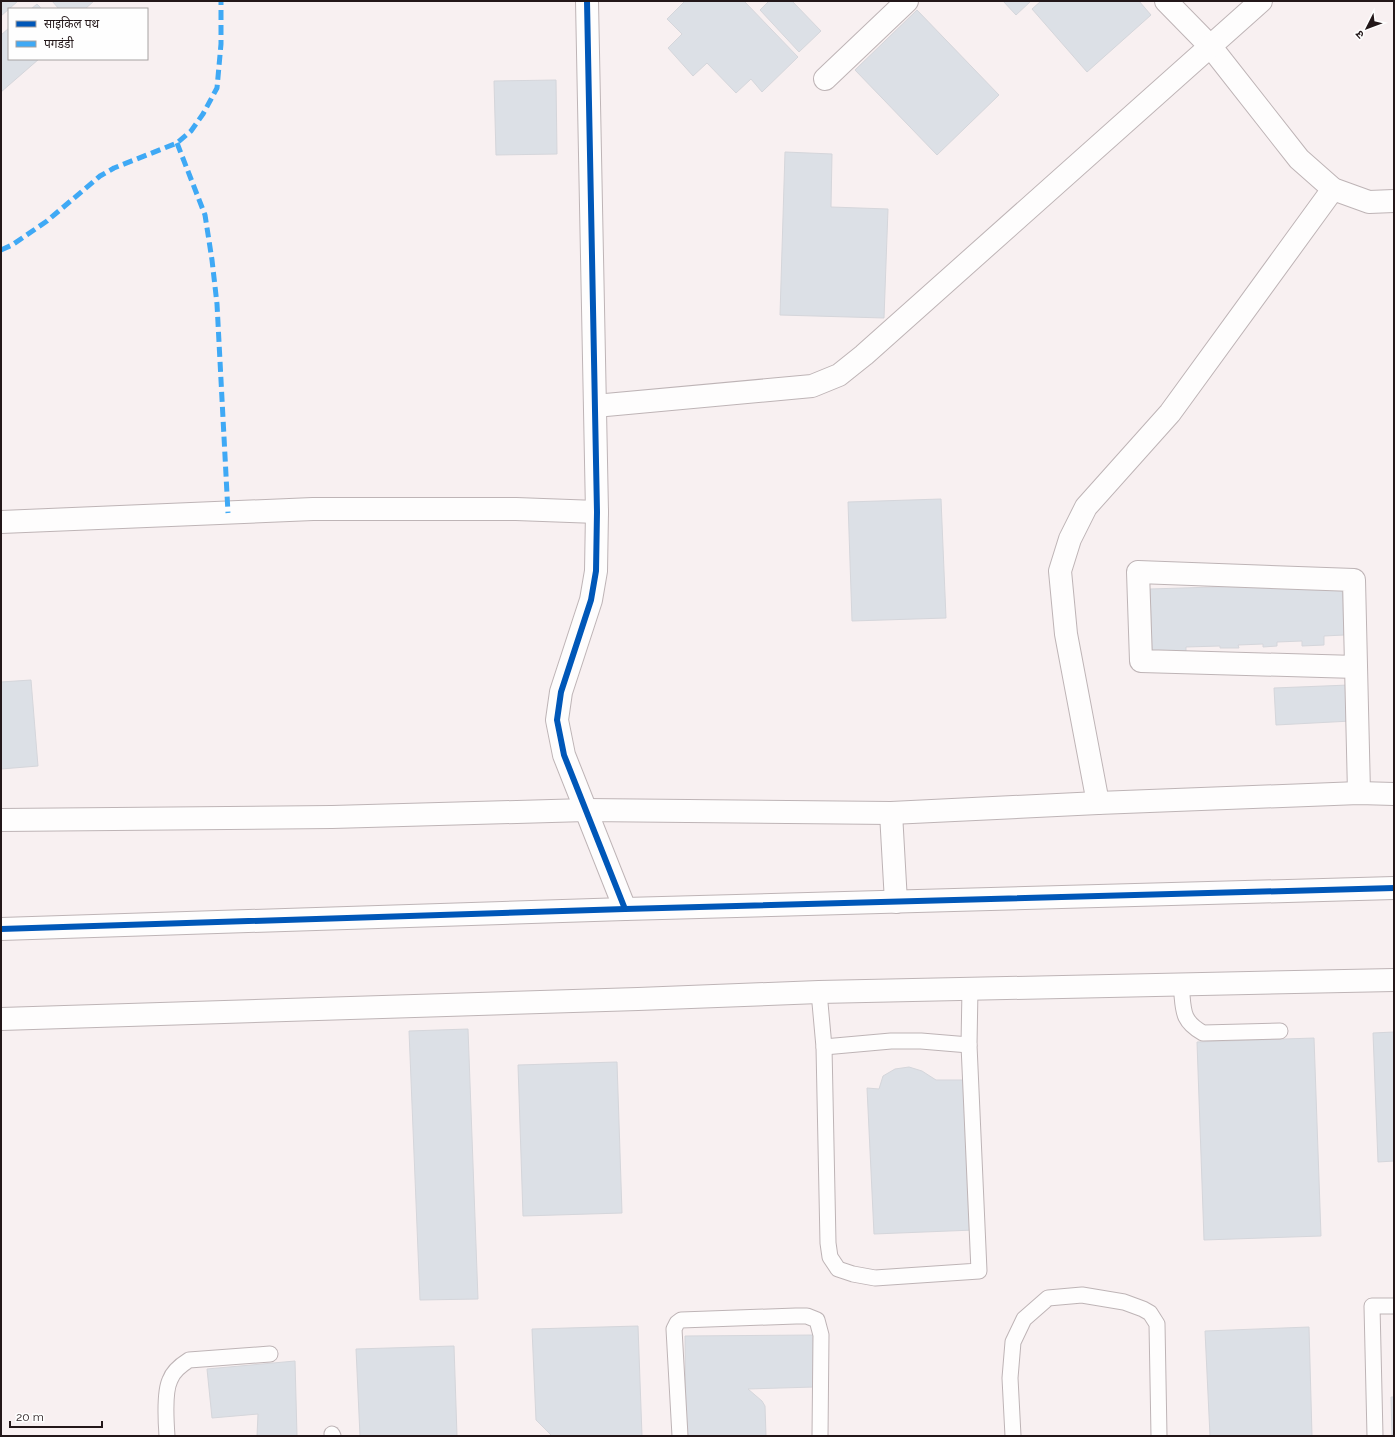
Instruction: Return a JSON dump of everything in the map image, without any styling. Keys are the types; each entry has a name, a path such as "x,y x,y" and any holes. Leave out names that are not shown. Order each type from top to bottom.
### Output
{"street":[{"path":"587,1 595,406 596,572 591,600 561,692 557,720 564,755 625,909"},
{"path":"826,80 907,1"},
{"path":"1166,1 1211,47 1299,159 1333,189 1369,202 1394,201"},
{"path":"595,406 812,386 839,375 870,350 1262,1"},
{"path":"1098,803 1066,634 1060,571 1070,539 1086,507 1170,413 1333,189"},
{"path":"1,522 313,509 516,509 596,512"},
{"path":"1356,667 1141,661 1138,572 1354,580 1359,794"},
{"path":"1,820 332,818 586,810 891,813 1098,803 1394,794"},
{"path":"891,813 896,902"},
{"path":"1,929 625,909 1394,888"},
{"path":"1,1019 819,992 1394,980"}],"lane":[{"path":"1181,985 1184,1016 1193,1027 1203,1033 1280,1031"},
{"path":"819,992 824,1047 828,1243 830,1257 838,1269 853,1274 875,1278 979,1271 969,1045 970,989"},
{"path":"824,1047 891,1041 921,1041 969,1045"},
{"path":"1013,1436 1010,1378 1013,1342 1024,1319 1048,1298 1082,1295 1124,1302 1143,1309 1150,1313 1155,1319 1157,1324 1159,1436"},
{"path":"1375,1436 1372,1306 1394,1306"},
{"path":"680,1436 674,1329 677,1323 682,1320 796,1316 807,1316 817,1320 821,1335 820,1436"},
{"path":"167,1436 166,1404 169,1380 179,1366 189,1360 270,1354"}],"building":[{"path":"1,1 18,1 8,8 8,10 1,16"},
{"path":"52,1 94,1 86,8 58,8"},
{"path":"685,1 744,1 798,57 762,92 751,79 736,93 707,63 693,76 668,48 682,34 667,19"},
{"path":"769,1 792,1 821,31 799,52 760,10"},
{"path":"1003,1 1031,1 1016,15"},
{"path":"1041,1 1139,1 1151,15 1087,72 1032,9"},
{"path":"37,4 41,8 32,8"},
{"path":"917,10 999,95 937,155 855,70"},
{"path":"8,29 8,60 38,60 1,92 1,35"},
{"path":"556,80 557,154 496,155 494,81"},
{"path":"785,152 832,154 831,207 888,209 884,318 780,315"},
{"path":"941,499 946,618 852,621 848,502"},
{"path":"1342,583 1344,635 1324,636 1324,645 1302,646 1302,641 1277,642 1277,646 1263,647 1263,644 1238,645 1239,648 1220,648 1220,646 1186,647 1186,651 1152,652 1150,589"},
{"path":"31,680 38,766 1,769 1,682"},
{"path":"1349,685 1351,721 1276,725 1274,688"},
{"path":"468,1029 478,1299 420,1300 409,1031"},
{"path":"1394,1032 1394,1161 1378,1162 1373,1033"},
{"path":"1314,1038 1321,1236 1204,1240 1197,1042"},
{"path":"617,1062 622,1213 523,1216 518,1065"},
{"path":"909,1067 922,1071 936,1080 968,1080 974,1230 874,1234 867,1088 879,1089 883,1076 895,1069"},
{"path":"638,1326 642,1436 552,1436 536,1420 532,1329"},
{"path":"1309,1327 1312,1436 1210,1436 1205,1331"},
{"path":"813,1335 814,1387 748,1389 762,1401 765,1406 766,1436 686,1436 685,1336"},
{"path":"454,1346 457,1436 360,1436 356,1349"},
{"path":"295,1361 297,1436 257,1436 258,1414 212,1418 207,1369"},
{"path":"1391,1397 1394,1397 1394,1436 1392,1436"}],"marked path":[{"path":"1,250 12,245 47,221 100,176 114,168 177,143 191,131 203,114 217,88 221,44 221,1"},
{"path":"177,143 205,215 212,260 217,304 228,513"}],"cycle path":[{"path":"587,1 597,512 596,571 591,600 561,692 557,720 564,755 625,909"},
{"path":"1,929 625,909 1394,888"}]}
